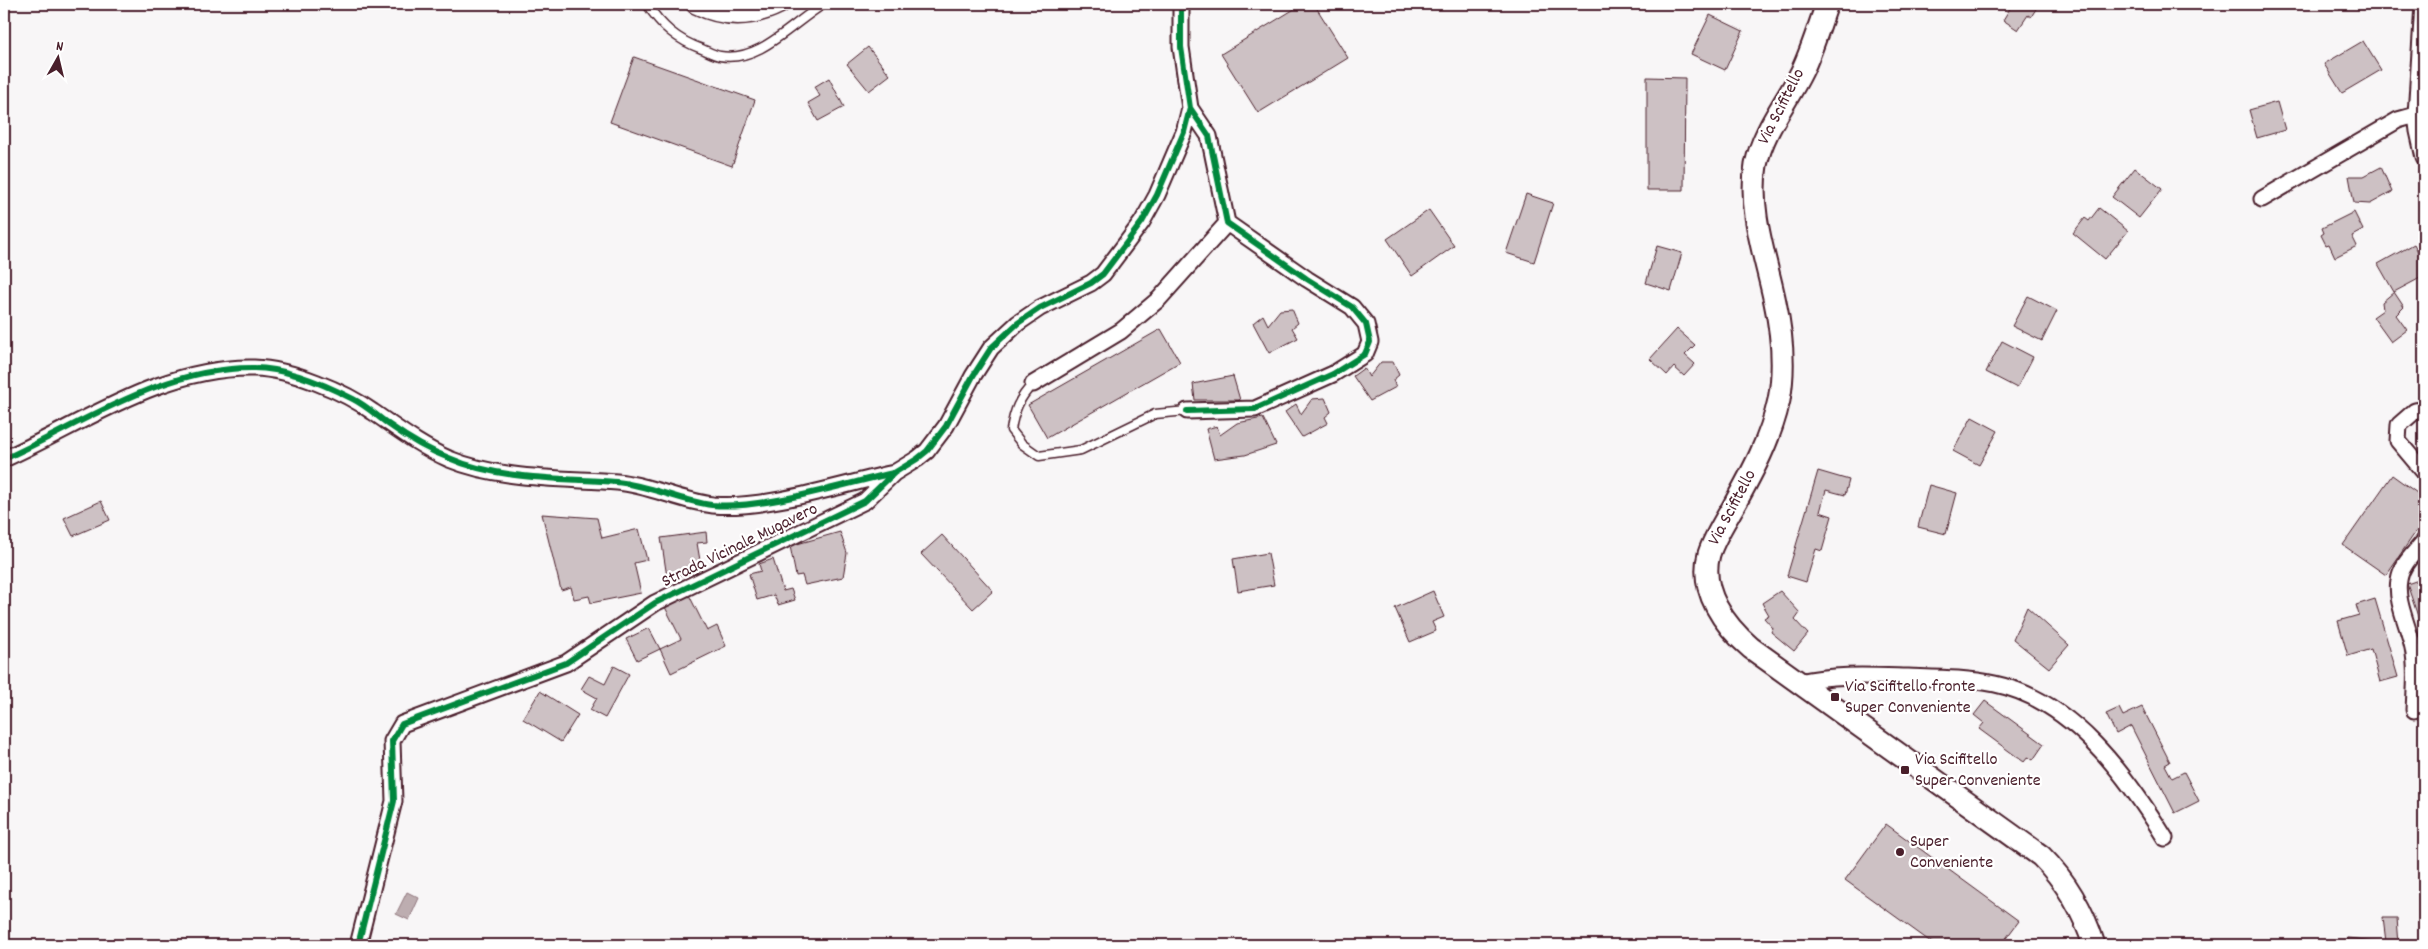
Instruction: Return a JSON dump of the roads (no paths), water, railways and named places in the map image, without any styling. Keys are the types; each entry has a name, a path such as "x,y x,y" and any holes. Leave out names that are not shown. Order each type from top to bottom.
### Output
{"main road":[{"name":"Via Scifitello","path":"1827,4 1802,70 1771,124 1759,150 1756,167 1755,207 1782,339 1779,399 1763,448 1709,554 1707,570 1710,590 1716,608 1733,633 2041,856 2059,874 2074,896 2094,945"}],"street":[{"path":"696,4 712,12 745,15 779,4"},
{"name":"Strada Vicinale Mugavero","path":"358,945 394,801 392,741 402,724 566,663 655,603 865,501 894,473 927,451 946,426 987,355 1006,333 1040,308 1091,283 1114,260 1157,195 1184,132 1190,108 1181,47 1181,4"},
{"path":"2423,4 2416,115 2424,158"},
{"path":"1187,411 1255,409 1333,374 1365,354 1370,342 1366,324 1352,307 1227,223 1209,136 1190,108"},
{"path":"2262,199 2398,120 2416,115"},
{"path":"1033,384 1121,331 1159,299 1227,223"},
{"path":"4,459 140,392 199,374 256,368 292,375 353,399 421,446 452,460 496,472 633,484 692,501 715,505 746,504 787,497 894,473"},
{"path":"2424,409 2415,411 2399,425 2398,441 2424,472"},
{"path":"2414,710 2416,674 2413,648 2401,601 2398,580 2404,566 2424,542"},
{"path":"1799,682 1825,676 1946,678 1996,684 2020,693 2066,718 2090,741 2139,795 2165,838"}],"lane":[{"path":"647,4 660,24 685,43 721,56 748,54 770,42 824,4"},
{"path":"1033,384 1021,396 1013,415 1011,430 1022,444 1039,456 1081,450 1155,414 1187,411"}],"place":[{"name":"Via Scifitello fronte Super Conveniente","path":"1835,697"},
{"name":"Via Scifitello Super Conveniente","path":"1905,770"},
{"name":"Super Conveniente","path":"1900,852"}]}
